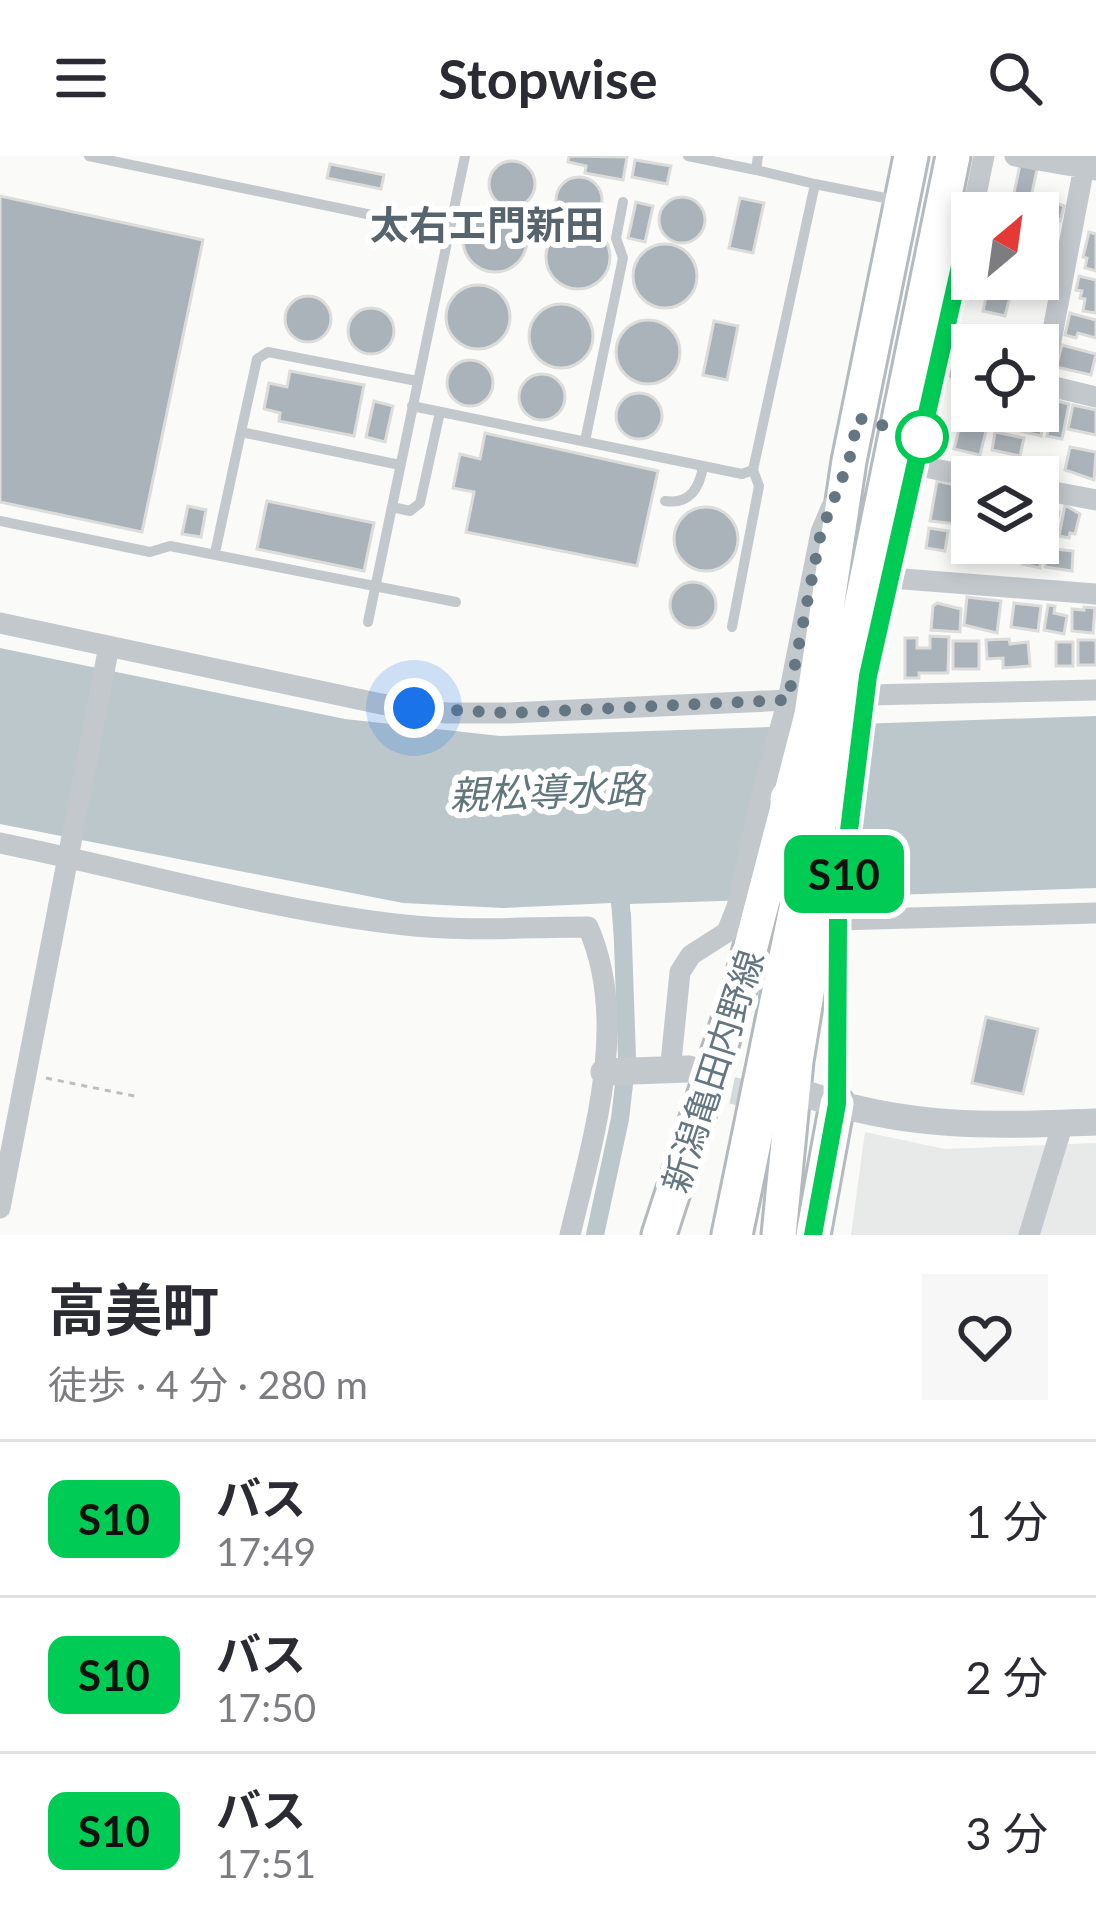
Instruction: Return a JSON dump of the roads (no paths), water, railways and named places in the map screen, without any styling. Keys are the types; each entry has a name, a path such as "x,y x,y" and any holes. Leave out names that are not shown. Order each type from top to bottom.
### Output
{"highway":[{"path":"732,1235 829,762"},
{"path":"706,1235 797,909 790,799"}],"main road":[{"path":"829,762 825,709 849,461 911,156"},
{"path":"790,799 825,709 952,156"},
{"name":"新潟亀田内野線","path":"659,1235 797,909"},
{"name":"新潟亀田内野線","path":"779,1235 796,1061 797,909"},
{"path":"813,1235 816,1101"}],"street":[{"path":"984,156 891,578 825,709 760,797 797,909 816,1101 936,1124 990,1127 1096,1122"},
{"path":"1015,156 1088,165 1053,324"},
{"path":"941,365 951,367"},
{"path":"1059,388 1096,397"},
{"path":"914,465 951,472"},
{"path":"1059,493 1096,500"},
{"path":"891,578 1096,594"},
{"path":"0,623 108,653 446,712 825,709 1096,690"},
{"path":"0,1208 108,653"},
{"path":"797,909 825,709"},
{"path":"0,843 308,910 408,926 588,927 605,977 618,1072 570,1235"},
{"path":"618,1072 681,1074 680,972 692,955 727,932 797,909 1096,913"},
{"path":"1029,1235 1063,1124"}],"lane":[{"path":"89,156 448,231"},
{"path":"368,622 465,156"},
{"path":"688,156 902,201"},
{"path":"755,170 758,156"},
{"path":"731,627 759,486 753,470 815,184"},
{"path":"585,442 622,258 616,238 623,202"},
{"path":"215,553 257,359 268,352 417,381"},
{"path":"412,406 742,474 753,470"},
{"path":"392,507 410,511 420,503 440,412"},
{"path":"241,432 400,465"},
{"path":"665,501 691,495 703,466"},
{"path":"0,521 150,552 170,545 457,602"}],"water":[{"name":"親松導水路","path":"0,648 345,719 500,736 1096,716 1096,888 630,904 631,938 614,938 611,903 503,908 403,903 0,824"}],"waterway":[{"path":"595,1235 620,1119 627,1058 622,914"}],"tunnel":[{"path":"692,1082 778,1100"}],"district":[{"name":"太右エ門新田","path":"487,224"}]}
